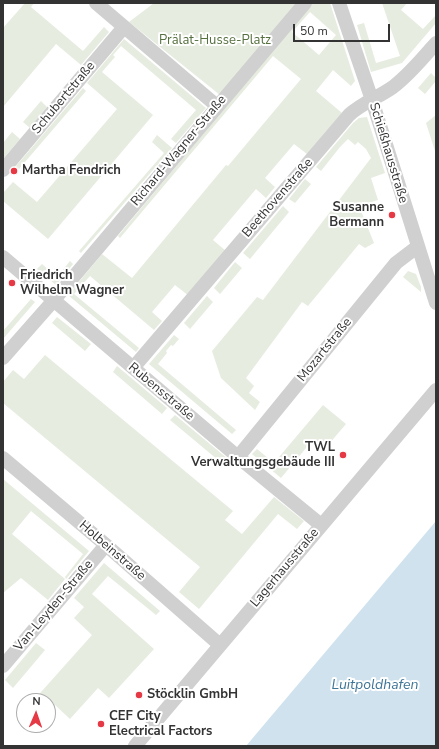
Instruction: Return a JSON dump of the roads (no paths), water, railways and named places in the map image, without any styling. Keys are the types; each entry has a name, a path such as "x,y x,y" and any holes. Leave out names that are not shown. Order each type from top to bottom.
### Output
{"street":[{"path":"96,3 217,106"},
{"name":"Richard-Wagner-Straße","path":"3,358 54,300 305,3"},
{"name":"Schießhausstraße","path":"339,3 372,100 417,247 436,303"},
{"name":"Schubertstraße","path":"3,170 124,27"},
{"name":"Beethovenstraße","path":"133,368 349,115 357,108 393,87 436,43"},
{"name":"Mozartstraße","path":"238,458 396,263 417,247"},
{"name":"Rubensstraße","path":"3,257 238,458 321,525"},
{"name":"Lagerhausstraße","path":"135,746 436,390"},
{"name":"Holbeinstraße","path":"3,458 106,545 220,645"},
{"name":"Van-Leyden-Straße","path":"3,666 106,545"}],"water":[{"name":"Luitpoldhafen","path":"436,521 436,746 246,746"}],"place":[{"name":"Martha Fendrich","path":"14,171"},
{"name":"Susanne Bermann","path":"392,215"},
{"name":"Friedrich Wilhelm Wagner","path":"12,283"},
{"name":"TWL Verwaltungsgebäude III","path":"343,455"},
{"name":"Stöcklin GmbH","path":"139,695"},
{"name":"CEF City Electrical Factors","path":"101,724"}],"park label":[{"name":"Prälat-Husse-Platz","path":"215,41"}]}
